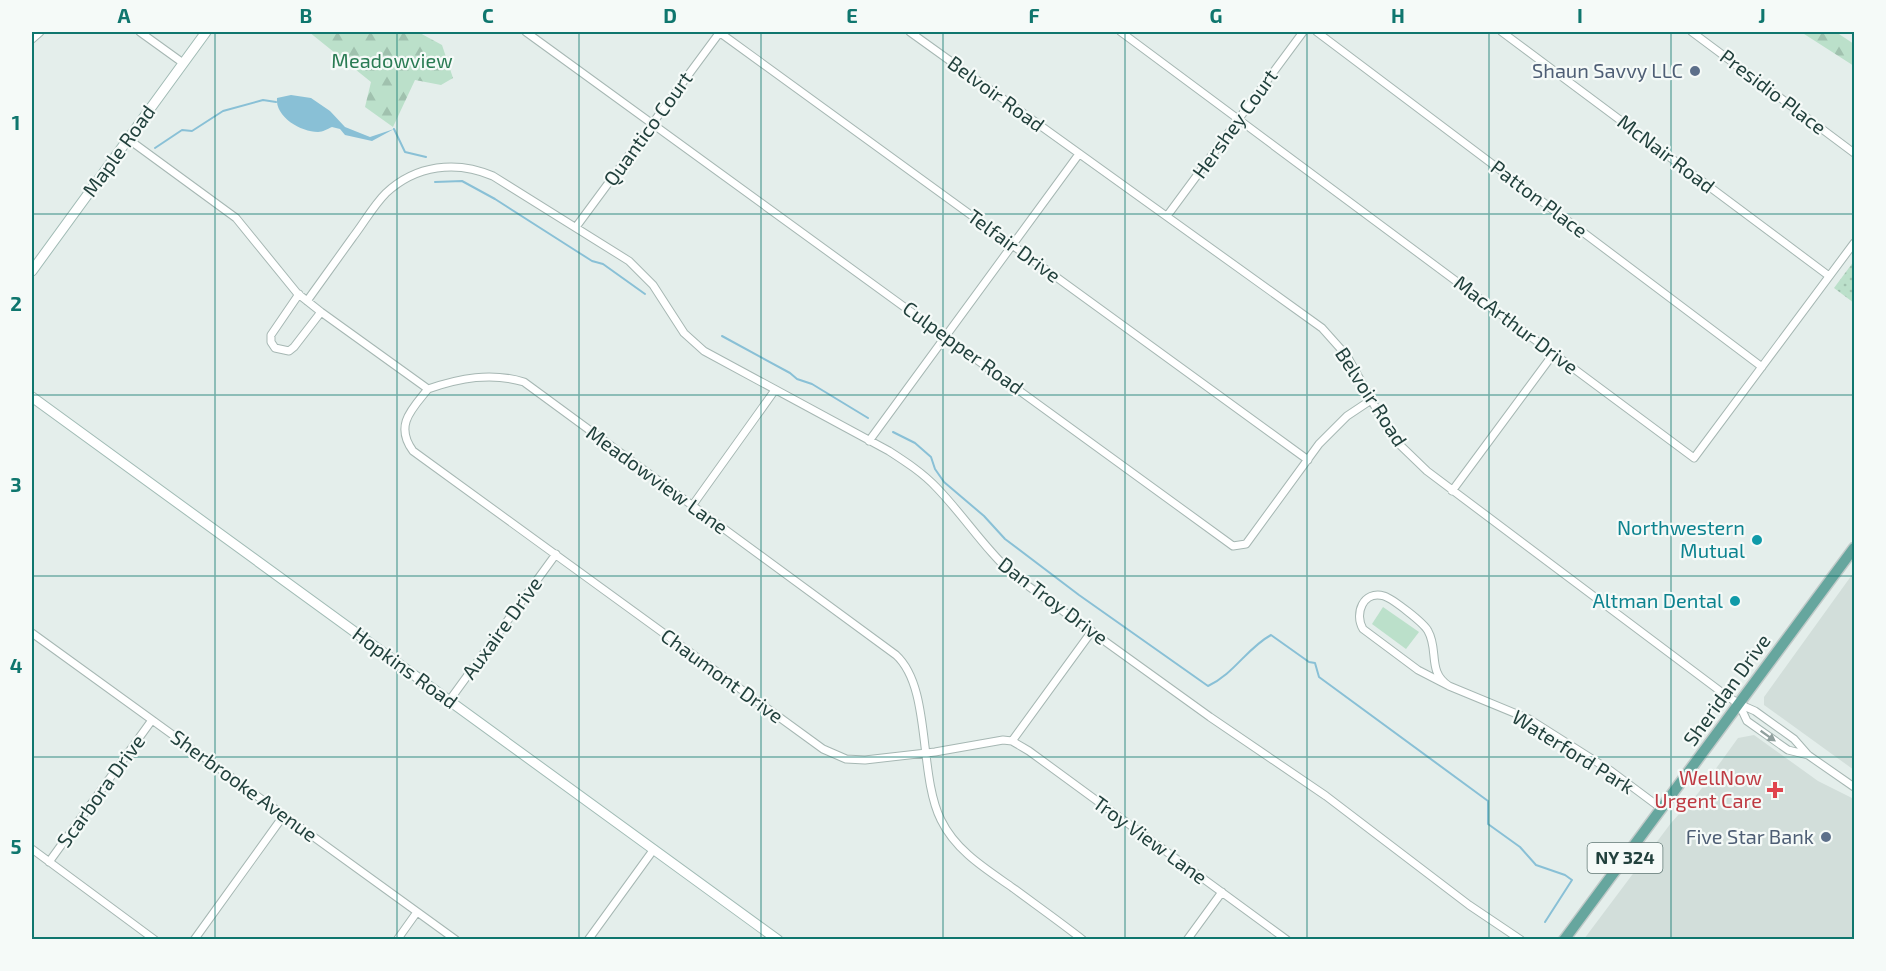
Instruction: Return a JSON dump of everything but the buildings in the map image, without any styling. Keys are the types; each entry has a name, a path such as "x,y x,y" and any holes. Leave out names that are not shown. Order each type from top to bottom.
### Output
{"main road":[{"name":"Sheridan Drive","path":"1564,939 1854,548"}],"street":[{"path":"32,39 40,32"},
{"path":"140,32 183,63"},
{"name":"Maple Road","path":"32,271 206,32"},
{"name":"Culpepper Road","path":"526,32 946,335 1233,546 1246,544 1319,444 1340,422 1371,400"},
{"name":"Quantico Court","path":"576,227 720,32"},
{"name":"Telfair Drive","path":"720,32 1308,460"},
{"name":"Belvoir Road","path":"910,32 1322,328 1347,356 1399,444 1426,471 1739,704"},
{"name":"MacArthur Drive","path":"1121,32 1694,458 1854,243"},
{"name":"Hershey Court","path":"1167,216 1303,32"},
{"name":"Patton Place","path":"1317,32 1762,367"},
{"name":"McNair Road","path":"1502,32 1829,276"},
{"name":"Presidio Place","path":"1692,32 1854,153"},
{"path":"128,140 236,218 307,301 428,389"},
{"path":"869,441 1079,154"},
{"name":"Dan Troy Drive","path":"307,301 386,194 411,176 437,167 458,166 493,176 629,261 663,299 676,322 704,351 908,464 937,488 1003,565 1210,717 1326,796 1469,905 1521,939"},
{"path":"299,294 271,336 271,342 275,348 289,351 321,312"},
{"path":"1452,491 1554,353"},
{"name":"Meadowview Lane","path":"428,389 481,376 504,377 524,382 903,661 912,677 936,808 941,820 954,840 974,860 1083,939"},
{"name":"Chaumont Drive","path":"428,389 409,413 405,423 405,436 413,451 823,749 834,755 855,760 925,753 1003,740 1012,741"},
{"path":"692,506 775,390"},
{"name":"Hopkins Road","path":"32,397 778,939"},
{"name":"Auxaire Drive","path":"449,701 556,554"},
{"name":"Waterford Park","path":"1449,686 1440,680 1434,665 1429,632 1422,624 1385,596 1368,599 1358,614 1363,629 1419,669 1449,686 1529,719 1611,771 1662,809"},
{"path":"1012,741 1092,631"},
{"name":"Sherbrooke Avenue","path":"32,633 456,939"},
{"path":"1739,704 1748,721 1788,750 1808,755"},
{"path":"1739,704 1755,711 1794,739 1808,755 1854,787"},
{"name":"Scarbora Drive","path":"49,862 153,720"},
{"name":"Troy View Lane","path":"1012,741 1029,751 1287,939"},
{"path":"194,939 284,815"},
{"path":"32,849 155,939"},
{"path":"588,939 654,849"},
{"path":"1187,939 1222,892"},
{"path":"396,939 417,912"}],"shaded area":[{"path":"1854,572 1854,770 1764,705 1764,697"},
{"path":"1754,735 1818,781 1854,799 1854,939 1584,939 1671,823 1699,792 1738,738"}],"green space":[{"name":"Meadowview","path":"309,32 418,32 442,45 453,78 441,85 415,80 393,127 365,107 371,82"},
{"path":"1801,32 1836,32 1854,44 1854,66"},
{"path":"1854,261 1854,303 1834,288"},
{"path":"1383,607 1419,632 1406,649 1372,624"}],"water":[{"path":"291,95 311,98 330,111 345,127 370,137 394,129 372,141 345,135 340,129 332,127 320,132 304,129 290,122 277,105 277,98"}],"waterway":[{"path":"155,148 182,130 192,131 223,111 263,100 276,102"},
{"path":"394,129 405,152 426,157"},
{"path":"435,182 462,181 495,199 592,261 603,264 645,294"},
{"path":"722,336 797,379 812,384 868,418"},
{"path":"893,432 915,443 931,457 935,469 944,482 984,516 1005,539 1079,595 1208,686 1225,675 1262,640 1271,635 1309,662 1315,663 1319,677 1488,801 1488,824 1520,847 1536,865 1565,875 1572,880 1545,922"}],"place":[{"name":"Shaun Savvy LLC","path":"1695,71"},
{"name":"Northwestern Mutual","path":"1757,540"},
{"name":"Altman Dental","path":"1735,601"},
{"name":"WellNow Urgent Care","path":"1775,790"},
{"name":"Five Star Bank","path":"1826,837"}]}
